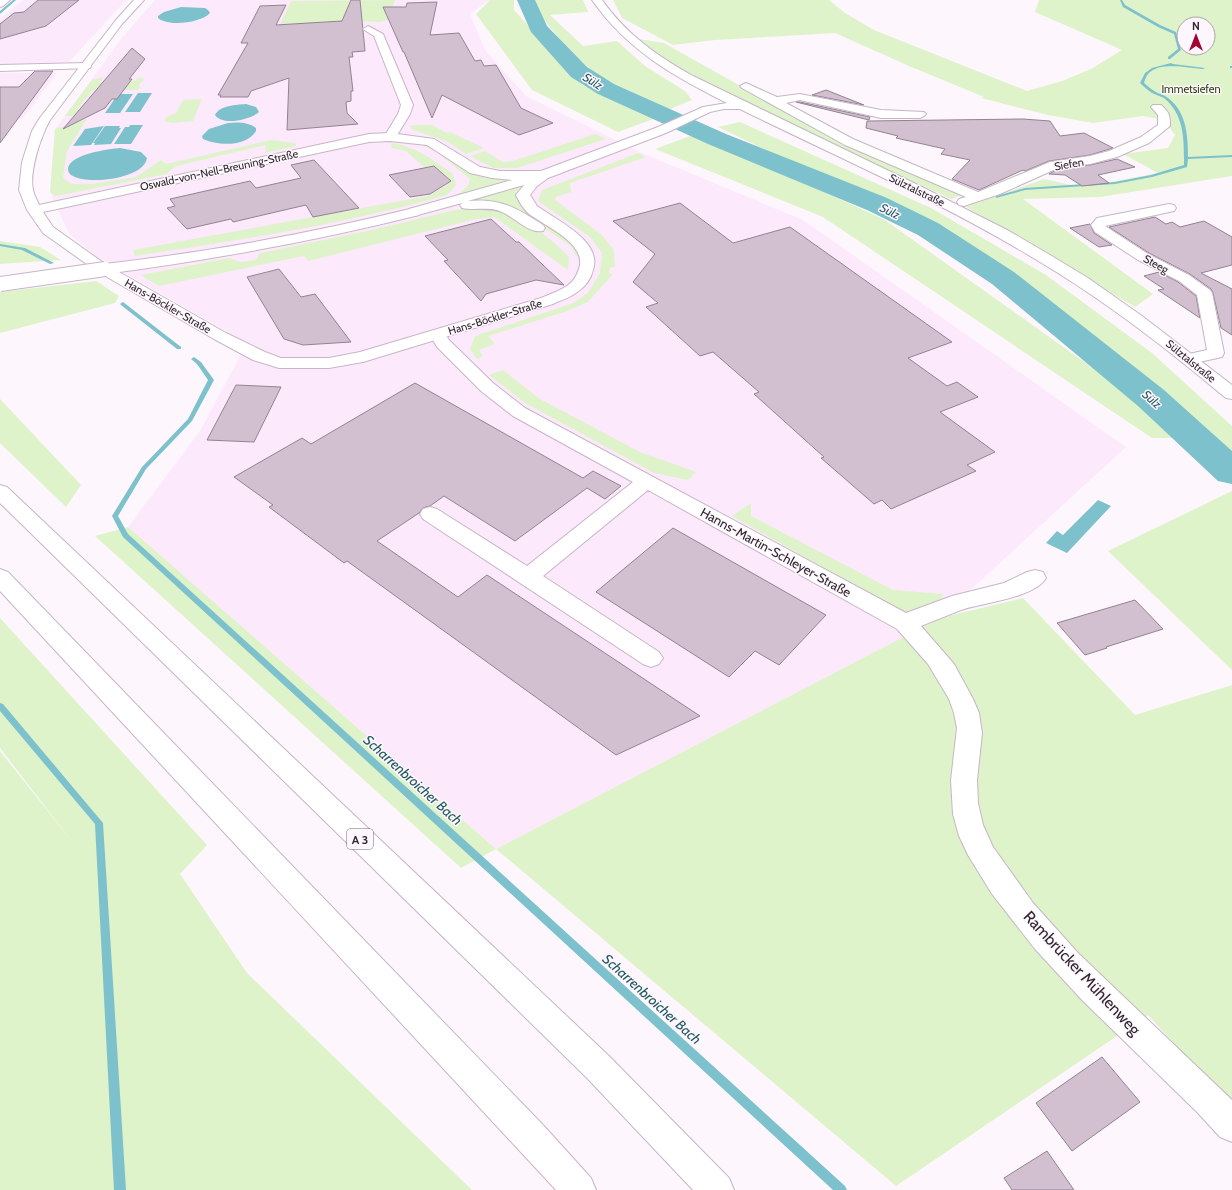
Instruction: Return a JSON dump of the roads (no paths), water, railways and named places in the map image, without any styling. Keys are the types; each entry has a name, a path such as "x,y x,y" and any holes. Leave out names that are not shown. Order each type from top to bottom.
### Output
{"main road":[{"path":"0,4 5,0"},
{"name":"Hans-Böckler-Straße","path":"139,0 119,22 49,113 38,131 28,162 26,190 34,210 48,230 100,267 220,336 259,356 279,363 329,363 363,357 558,296 572,289 586,272 588,263 587,253 581,244 532,209 526,202 523,194 543,175"},
{"name":"Sülztalstraße","path":"597,0 621,31 643,50 666,65 704,88 951,206 1008,236 1092,288 1190,359 1232,394"},
{"path":"368,29 378,34 406,105 404,114 390,137"},
{"path":"0,68 86,66"},
{"name":"Sülztalstraße","path":"746,86 848,142 978,197"},
{"path":"696,113 706,98 704,88"},
{"path":"775,101 800,98 881,114 920,114"},
{"path":"0,284 105,268 187,259 350,228 414,212 543,175 662,130 696,113 717,107 743,107"},
{"path":"662,130 709,118 743,107"},
{"name":"Siefen","path":"951,206 978,197 1054,165 1090,160 1112,154 1145,140 1164,126 1164,114 1157,107"},
{"name":"Oswald-von-Nell-Breuning-Straße","path":"34,210 369,138 390,137 430,142 475,170 483,173 511,176 543,175"},
{"path":"404,139 434,154 460,174 462,183 452,195 414,212"},
{"path":"414,212 473,204 504,206 514,211 567,247 572,257 575,272 558,296"},
{"name":"Steeg","path":"1169,208 1102,221 1098,225 1100,229 1143,257 1184,278 1204,293 1216,353 1190,359"},
{"path":"0,271 105,268"},
{"name":"Hanns-Martin-Schleyer-Straße","path":"438,334 443,343 487,387 519,412 905,623"},
{"path":"528,577 647,481"},
{"name":"A 3","path":"0,492 598,1067 717,1190"},
{"path":"430,514 652,658"},
{"path":"0,576 516,1121 579,1190"},
{"path":"905,623 960,602 1010,590 1035,578"},
{"name":"Rambrücker Mühlenweg","path":"905,623 926,645 940,664 955,687 967,712 970,730 963,798 968,822 982,854 998,880 1044,938 1110,1006 1232,1125"}],"water":[{"path":"181,7 205,8 210,13 199,19 184,23 163,21 158,18 158,16 164,12"},
{"path":"138,93 152,93 140,112 125,112"},
{"path":"118,94 133,94 120,113 105,113"},
{"path":"246,104 256,107 259,112 255,115 236,121 224,120 215,115 224,107"},
{"path":"228,123 239,123 253,126 256,128 256,131 246,140 231,144 216,143 203,139 202,136 209,129"},
{"path":"130,125 143,125 131,144 114,144 125,127 129,127"},
{"path":"104,126 91,145 73,146 85,129"},
{"path":"105,126 120,126 119,128 121,128 111,144 94,145 95,143 93,143"},
{"path":"120,148 141,152 147,158 144,165 136,171 126,175 102,180 80,179 72,176 69,172 68,169 70,164 82,156 99,151"},
{"path":"1098,500 1111,506 1067,553 1046,543 1057,531 1063,535"}],"waterway":[{"name":"Scharrenbroicher Bach","path":"0,13 15,0"},
{"name":"Sülz","path":"526,0 538,28 579,72 606,89 717,139 877,204 928,229 1003,278 1151,398 1232,472"},
{"name":"Immetsiefen","path":"1121,0 1124,6 1159,26 1175,33 1180,49 1169,58"},
{"name":"Immetsiefen","path":"1171,64 1153,69 1146,74 1142,83 1153,92 1163,96 1177,110 1184,128 1186,158"},
{"path":"1170,65 1203,68"},
{"path":"1186,158 1232,156"},
{"name":"Immetsiefen","path":"998,197 1025,189 1115,183 1152,176 1186,166 1186,158"},
{"name":"Scharrenbroicher Bach","path":"0,245 23,249 52,263"},
{"name":"Scharrenbroicher Bach","path":"123,304 179,348"},
{"name":"Scharrenbroicher Bach","path":"194,359 199,363 211,380 190,420 144,468 115,516 125,535 841,1190"},
{"path":"0,706 99,823 120,1190"}]}
